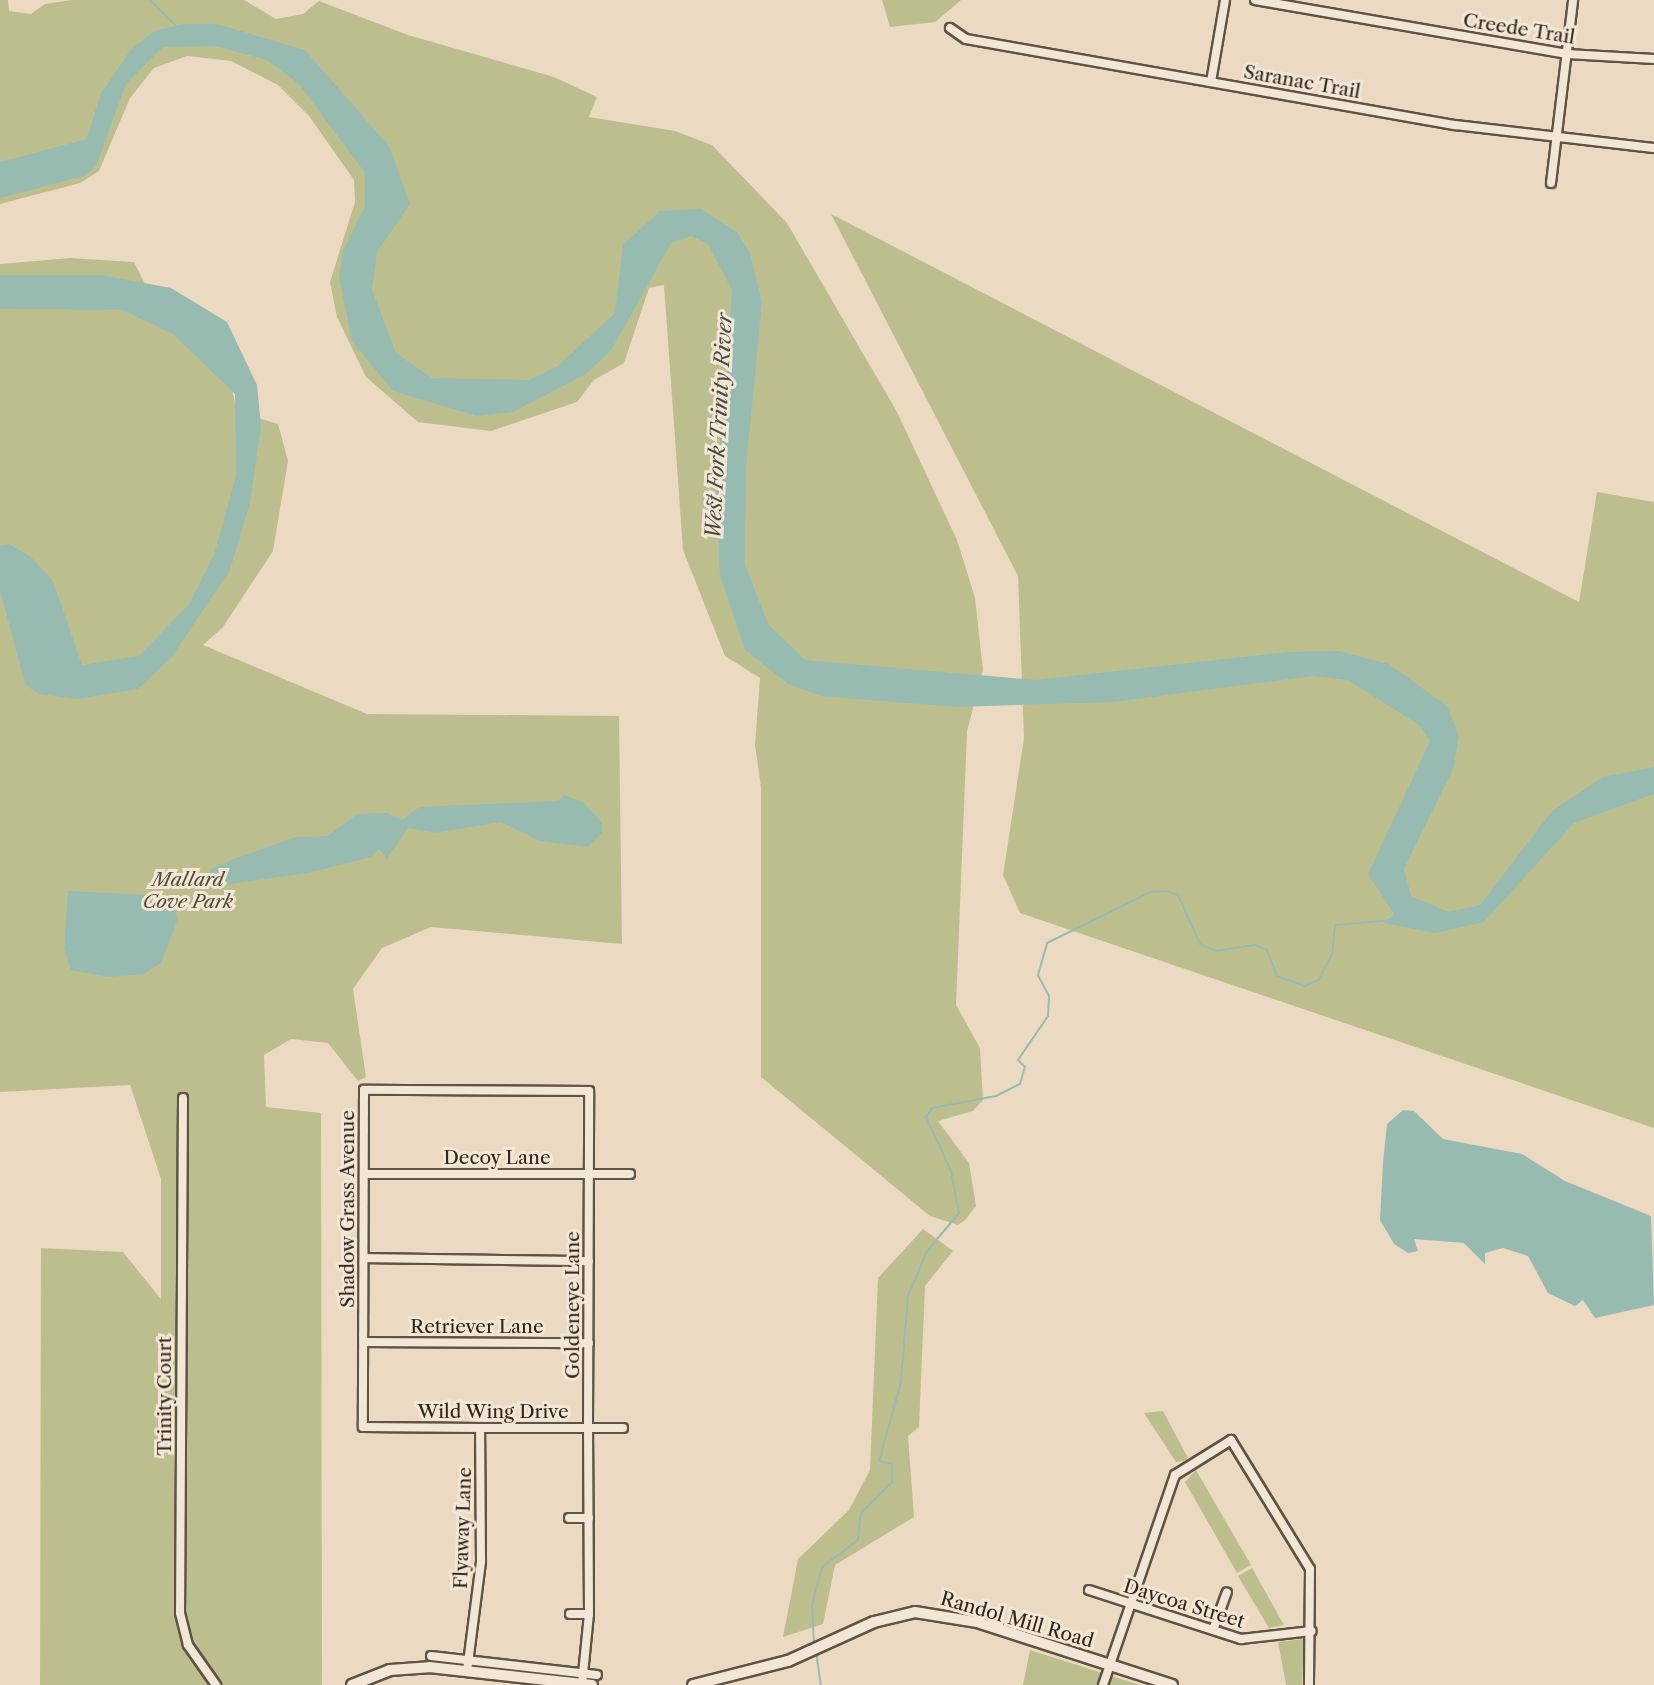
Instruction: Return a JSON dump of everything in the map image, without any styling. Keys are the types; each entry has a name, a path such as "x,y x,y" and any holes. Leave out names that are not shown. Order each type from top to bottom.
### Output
{"main road":[{"name":"Randol Mill Road","path":"693,1685 794,1658 839,1637 903,1614 944,1614 1172,1685"},
{"path":"352,1685 405,1667 467,1666 594,1680"}],"street":[{"path":"1211,82 1225,0"},
{"name":"Creede Trail","path":"1255,0 1567,54 1654,59"},
{"path":"1552,183 1573,0"},
{"name":"Saranac Trail","path":"950,28 966,38 1556,141 1654,148"},
{"name":"Shadow Grass Avenue","path":"363,1427 364,1090 589,1091"},
{"name":"Goldeneye Lane","path":"583,1679 589,1614 589,1091"},
{"name":"Trinity Court","path":"183,1098 180,1613 188,1645 216,1685"},
{"name":"Decoy Lane","path":"364,1174 629,1174"},
{"path":"364,1258 589,1261"},
{"name":"Retriever Lane","path":"364,1342 589,1343"},
{"name":"Wild Wing Drive","path":"363,1427 623,1428"},
{"name":"Flyaway Lane","path":"467,1666 481,1561 480,1428"},
{"path":"1103,1685 1175,1475 1231,1440 1310,1569 1312,1631 1309,1685"},
{"path":"569,1518 589,1518"},
{"name":"Daycoa Street","path":"1089,1591 1248,1640 1312,1631"},
{"path":"1213,1630 1227,1592"},
{"path":"570,1614 589,1614"},
{"path":"431,1656 467,1666"}],"green space":[{"path":"0,0 8,0 9,11 31,14 45,4 72,0 244,0 276,19 303,14 319,1 408,35 554,77 597,97 589,117 675,131 712,145 787,223 897,412 957,540 975,598 983,670 967,731 956,1005 980,1048 983,1100 973,1111 938,1121 969,1163 976,1206 965,1220 958,1225 930,1216 761,1077 761,787 755,745 760,678 725,656 683,550 664,285 649,288 624,363 594,380 577,402 491,431 418,422 366,377 337,317 330,282 355,202 354,180 309,116 278,85 231,61 187,56 154,68 130,98 99,171 80,183 0,204"},
{"path":"882,0 961,0 935,22 890,27"},
{"path":"831,214 1579,602 1597,492 1654,502 1654,1128 1020,913 1003,875 1024,738 1018,576"},
{"name":"Mallard Cove Park","path":"70,258 134,262 154,302 228,371 237,411 278,424 288,461 273,551 223,627 203,645 367,714 619,716 622,944 431,927 382,948 353,989 366,1077 358,1081 328,1043 291,1039 264,1055 266,1107 321,1113 322,1685 40,1685 41,1248 123,1252 161,1299 161,1179 130,1085 0,1092 0,264"},
{"path":"923,1229 953,1251 925,1286 919,1427 908,1436 914,1517 835,1565 823,1624 783,1637 798,1559 849,1510 870,1470 878,1278"},
{"path":"1163,1411 1188,1458 1184,1461 1176,1462 1144,1413"},
{"path":"1196,1470 1251,1565 1237,1573 1185,1482"},
{"path":"1252,1568 1284,1625 1269,1628 1238,1576"},
{"path":"1304,1639 1302,1685 1286,1685 1278,1642"},
{"path":"1030,1650 1140,1685 1023,1685"}],"water":[{"path":"182,24 217,24 305,50 389,146 410,204 377,252 372,290 396,353 432,378 529,380 558,366 615,313 623,245 660,211 701,209 737,232 750,253 762,302 746,468 745,564 768,624 805,660 1035,680 1287,652 1338,651 1389,664 1447,706 1459,736 1454,767 1404,869 1411,896 1449,912 1480,905 1552,811 1603,777 1654,767 1654,794 1574,823 1484,922 1435,933 1384,923 1394,914 1368,874 1430,741 1419,725 1348,680 1313,676 1113,702 956,707 822,696 788,684 745,650 720,575 716,494 732,290 708,244 691,236 671,243 612,349 586,374 513,412 476,416 393,391 352,341 339,276 343,251 365,206 365,173 299,84 267,60 215,46 163,47 126,84 96,166 84,176 0,198 0,162 87,139 100,95 130,51 154,31"},
{"path":"0,275 101,275 171,288 227,322 257,385 261,426 250,503 230,570 171,658 138,689 78,699 38,694 25,684 0,590 0,546 9,544 31,557 53,581 82,665 139,656 190,603 214,555 236,476 235,394 173,334 122,310 0,309"},
{"path":"564,795 584,803 602,823 602,833 588,847 540,841 501,822 435,833 408,828 387,858 379,849 371,857 308,873 223,885 210,878 211,869 231,860 296,837 328,836 357,814 388,813 402,820 419,807 558,801"},
{"path":"68,891 173,896 177,921 161,963 144,974 108,977 71,970 64,949"},
{"path":"1403,1110 1414,1111 1443,1139 1522,1154 1565,1181 1651,1216 1654,1305 1595,1318 1583,1300 1575,1306 1548,1293 1528,1256 1503,1248 1485,1253 1485,1264 1464,1243 1414,1239 1418,1251 1408,1253 1394,1244 1380,1220 1383,1162 1387,1124"}],"waterway":[{"path":"150,0 176,26"},
{"path":"814,1643 812,1605 822,1567 858,1540 861,1513 892,1482 892,1464 879,1461 901,1382 908,1296 927,1251 959,1213 951,1171 926,1117 932,1108 996,1096 1020,1084 1025,1067 1018,1060 1048,1016 1049,996 1038,975 1047,943 1151,892 1166,891 1178,895 1200,944 1215,951 1255,945 1267,950 1277,976 1305,986 1318,980 1332,955 1335,925 1394,920"},
{"path":"816,1651 821,1685"}],"water label":[{"name":"West Fork Trinity River","path":"719,426"}]}
